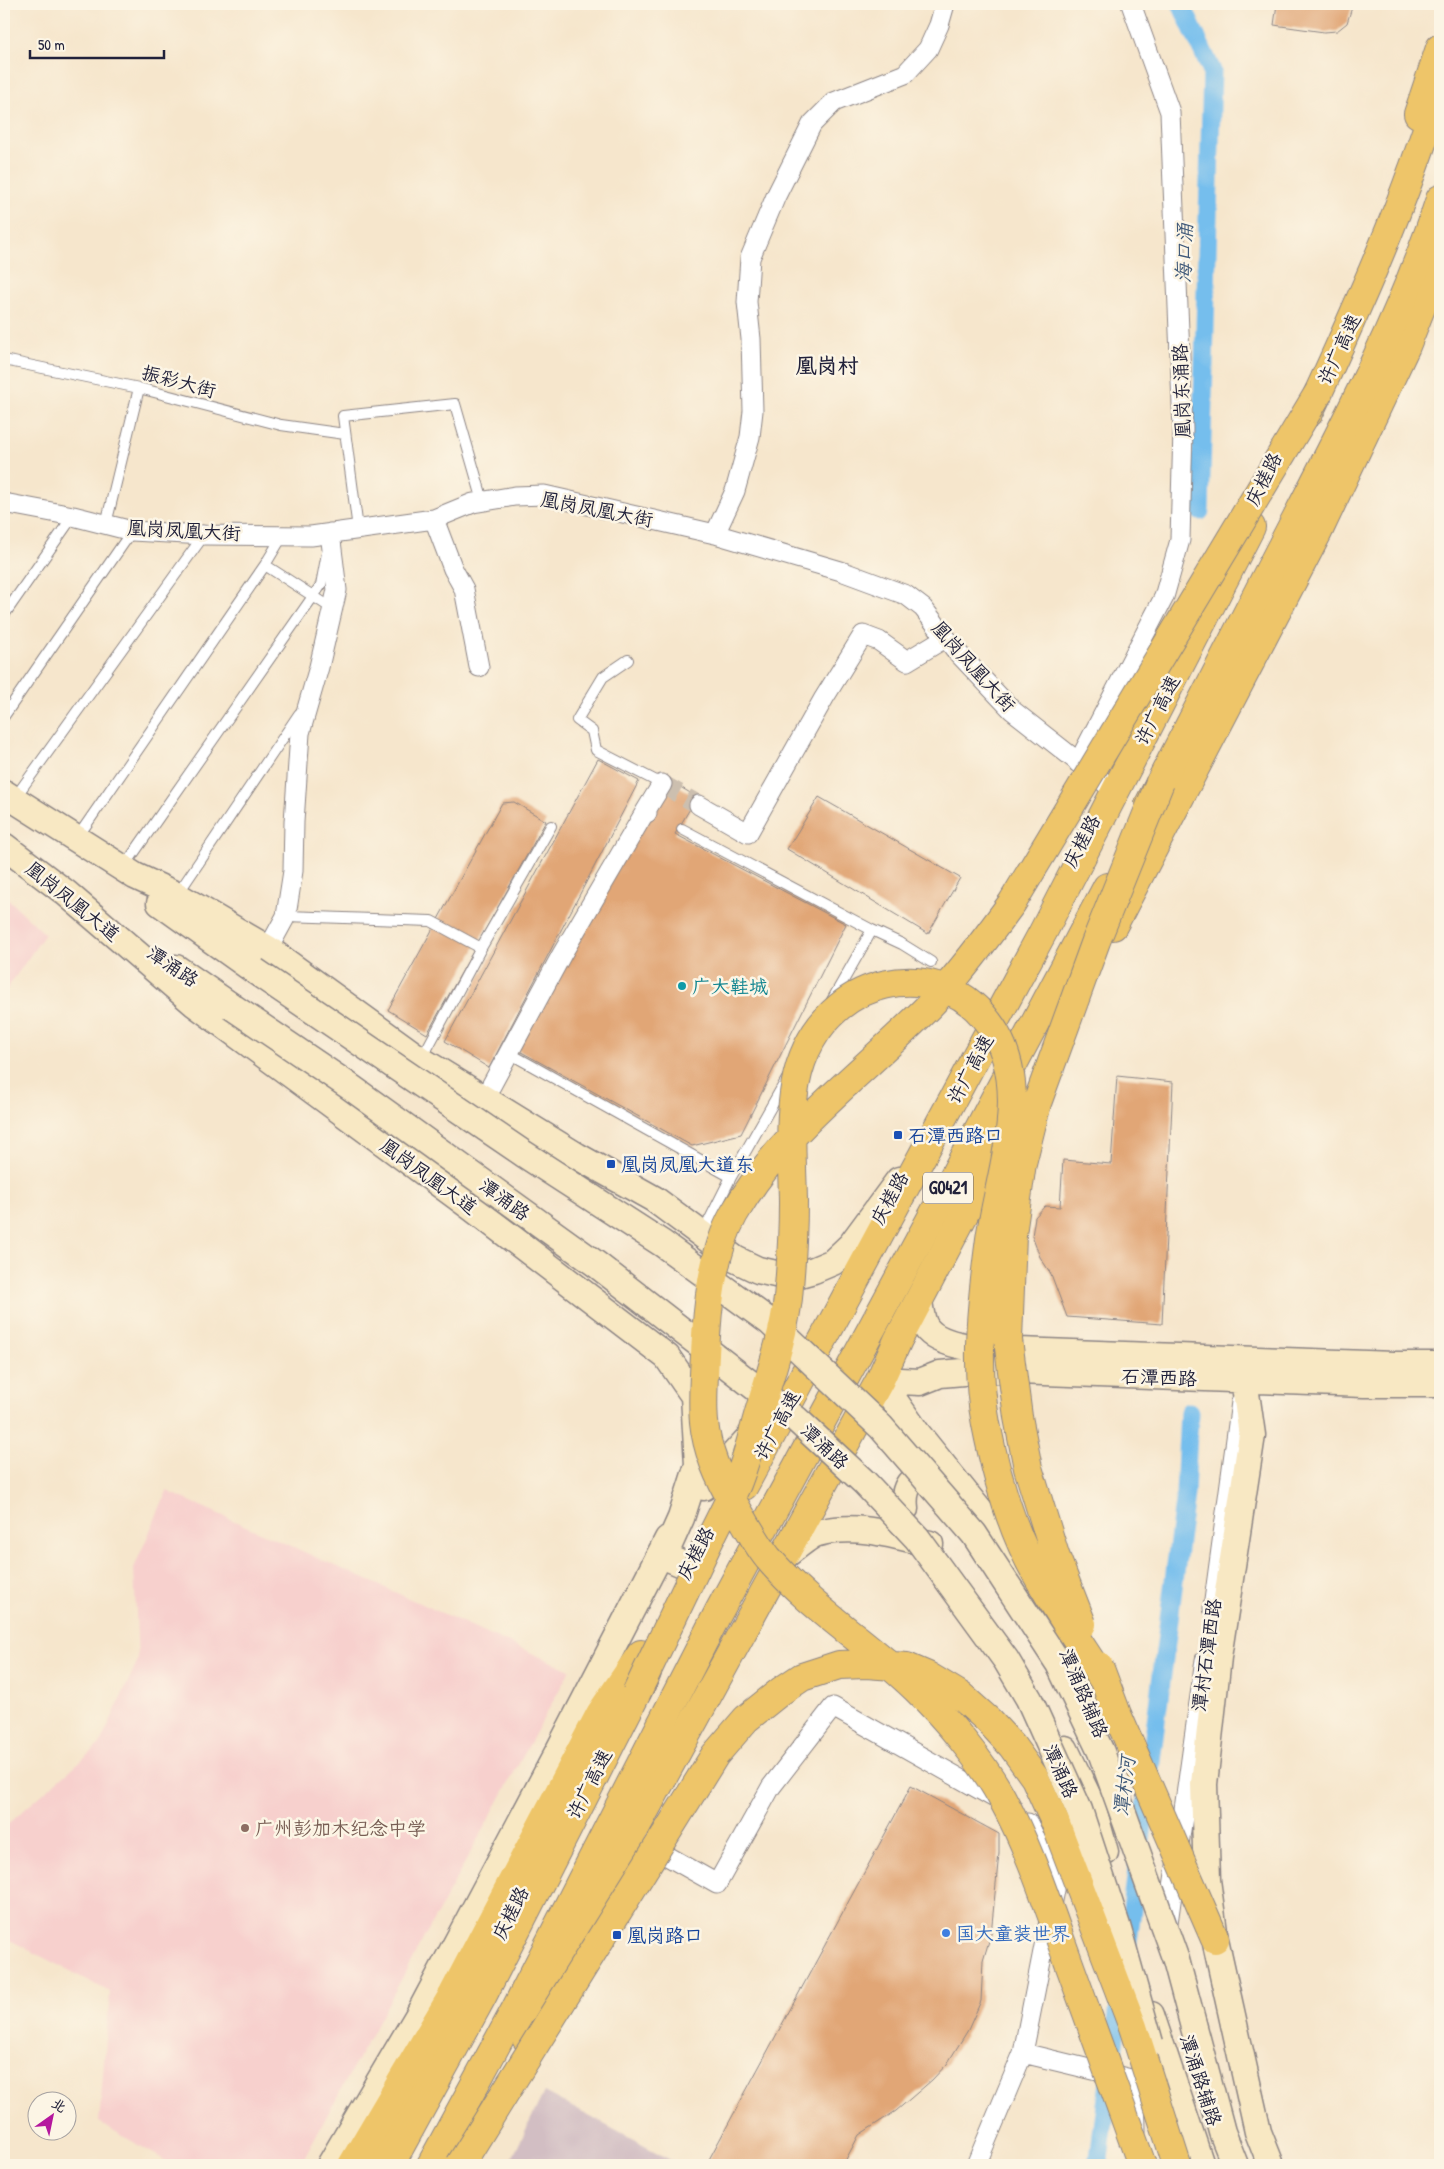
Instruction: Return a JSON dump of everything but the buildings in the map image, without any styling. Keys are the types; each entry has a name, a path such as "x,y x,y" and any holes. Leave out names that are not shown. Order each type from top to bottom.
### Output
{"main road":[{"name":"庆槎路","path":"374,2165 480,1970 766,1418 971,1049 1110,787 1143,714 1318,368 1393,188 1440,48"},
{"name":"许广高速","path":"390,2165 483,1995 636,1694 795,1389 1043,932 1319,392 1354,318 1399,203 1440,88"},
{"name":"许广高速","path":"431,2165 514,2012 718,1614 947,1189 1330,453 1391,326 1440,199"},
{"path":"460,2165 632,1836 880,1380 919,1301 1318,532 1384,396 1438,274"},
{"path":"1142,2165 1035,1868 1000,1795 942,1715 914,1686 803,1594 767,1557 722,1485 712,1459 704,1425 705,1340 716,1262 724,1235 733,1215 753,1184 773,1156 824,1103 929,1006 948,986 1012,903 1319,392"},
{"path":"1160,782 1096,941 1037,1103 1022,1163 1012,1234 1008,1340 1018,1417 1028,1468 1055,1555 1106,1684 1215,1939"},
{"path":"636,1694 737,1482 778,1351 787,1299 793,1214 791,1117 793,1087 800,1060 810,1040 828,1016 846,1001 866,990 906,981 929,983 951,990 966,999 980,1011 997,1034 1008,1063 1013,1100 1009,1137 990,1240 983,1306 980,1376 986,1422 1000,1480 1016,1531 1036,1574 1106,1684"},
{"path":"352,2165 448,2002 600,1714 645,1649"},
{"path":"460,2165 716,1755 746,1720 780,1691 802,1677 839,1665 866,1664 907,1668 928,1676 961,1696 989,1720 1012,1746 1035,1778 1055,1822 1133,2028 1177,2165"}],"street":[{"path":"715,534 735,491 750,438 753,411 751,339 747,302 750,258 776,196 812,124 834,102 906,74 928,49 939,25 945,4"},
{"name":"凰岗东涌路","path":"1078,763 1164,597 1180,540 1183,429 1170,112 1131,4"},
{"name":"凰岗凤凰大街","path":"6,506 73,516 132,531 204,535 311,536 434,519 473,503 483,501 515,496 544,495 715,534 841,571 906,595 923,608 956,652 1012,710 1110,787"},
{"path":"434,519 453,569 464,589 479,666"},
{"path":"268,949 286,916 293,871 300,733 337,590 330,533"},
{"path":"699,805 748,833 824,698 863,635 878,641 907,661 945,638"},
{"path":"484,1099 562,954 662,784"},
{"path":"8,797 77,838 135,876 176,895 268,949 421,1060 577,1156 654,1199 735,1258 758,1270 789,1277 833,1262 851,1245 899,1180"},
{"path":"35,814 255,971 524,1154 663,1244 770,1322 881,1427 974,1534 1059,1664 1101,1752 1176,1960 1222,2132 1235,2165"},
{"name":"凰岗凤凰大道","path":"4,846 66,893 194,1003 471,1207 667,1357 694,1396 698,1465 684,1509 664,1556 688,1566"},
{"name":"潭涌路","path":"66,893 357,1092 596,1264 796,1419 864,1482 917,1538 1006,1660 1029,1699 1079,1810 1117,1926 1173,2122 1190,2165"},
{"name":"石潭西路","path":"919,1301 925,1325 935,1336 959,1346 1397,1385 1440,1384"},
{"name":"石潭西路","path":"880,1380 920,1382 940,1374 987,1370 1245,1370 1440,1365"},
{"path":"1245,1370 1252,1435 1218,1657 1204,1784 1208,1880 1215,1939 1258,2132 1271,2165"},
{"name":"潭村石潭西路","path":"1164,1951 1245,1370"},
{"name":"潭涌路辅路","path":"880,1380 917,1433 1004,1541 1076,1665 1105,1742 1164,1951 1195,2075 1230,2165"},
{"path":"330,2165 419,2014 684,1509 766,1418"},
{"name":"潭涌路辅路","path":"841,1452 905,1510 977,1599 1023,1664 1092,1805 1142,1986 1201,2165"},
{"path":"905,1510 904,1492 909,1484 918,1477 929,1473 944,1478 962,1488"},
{"path":"783,1557 817,1533 850,1530 874,1530 933,1544"},
{"path":"632,1836 717,1884 771,1787 833,1707 1023,1814 1057,1880 1023,2053 976,2165"},
{"path":"1023,2053 1135,2080 1170,2072"},
{"path":"1135,2080 1136,2165"}],"lane":[{"name":"振彩大街","path":"4,360 139,388 280,425 345,434"},
{"path":"106,524 139,388"},
{"path":"358,529 343,416 455,404 483,501"},
{"path":"4,615 73,516"},
{"path":"4,716 132,531"},
{"path":"124,868 321,585 330,533"},
{"path":"8,797 204,535"},
{"path":"77,838 265,565 283,535"},
{"path":"265,565 333,609"},
{"path":"628,660 603,677 577,720 592,732 596,750 662,784"},
{"path":"176,895 310,698"},
{"path":"421,1060 480,948 550,826"},
{"path":"682,829 902,944 932,962"},
{"path":"286,916 431,921 480,948"},
{"path":"702,1234 731,1177 872,930"},
{"path":"509,1054 731,1177"}],"shaded area":[{"path":"4,895 45,934 4,993"},
{"name":"广州彭加木纪念中学","path":"167,1491 570,1670 300,2165 173,2165 99,2122 110,1992 4,1937 4,1830 7,1825 100,1744 138,1660 134,1568"},
{"path":"544,2092 680,2165 509,2165"}],"waterway":[{"name":"海口涌","path":"1181,4 1212,71 1200,511"},
{"name":"潭村河","path":"1127,1949 1185,1494 1189,1412"},
{"name":"潭村河","path":"1098,2165 1120,1999"}],"tunnel":[{"path":"662,784 699,805"}],"place":[{"name":"广大鞋城","path":"682,986"},
{"name":"石潭西路口","path":"898,1135"},
{"name":"凰岗凤凰大道东","path":"611,1164"},
{"name":"广州彭加木纪念中学","path":"245,1828"},
{"name":"国大童装世界","path":"946,1933"},
{"name":"凰岗路口","path":"617,1935"}],"district":[{"name":"凰岗村","path":"827,366"}]}
